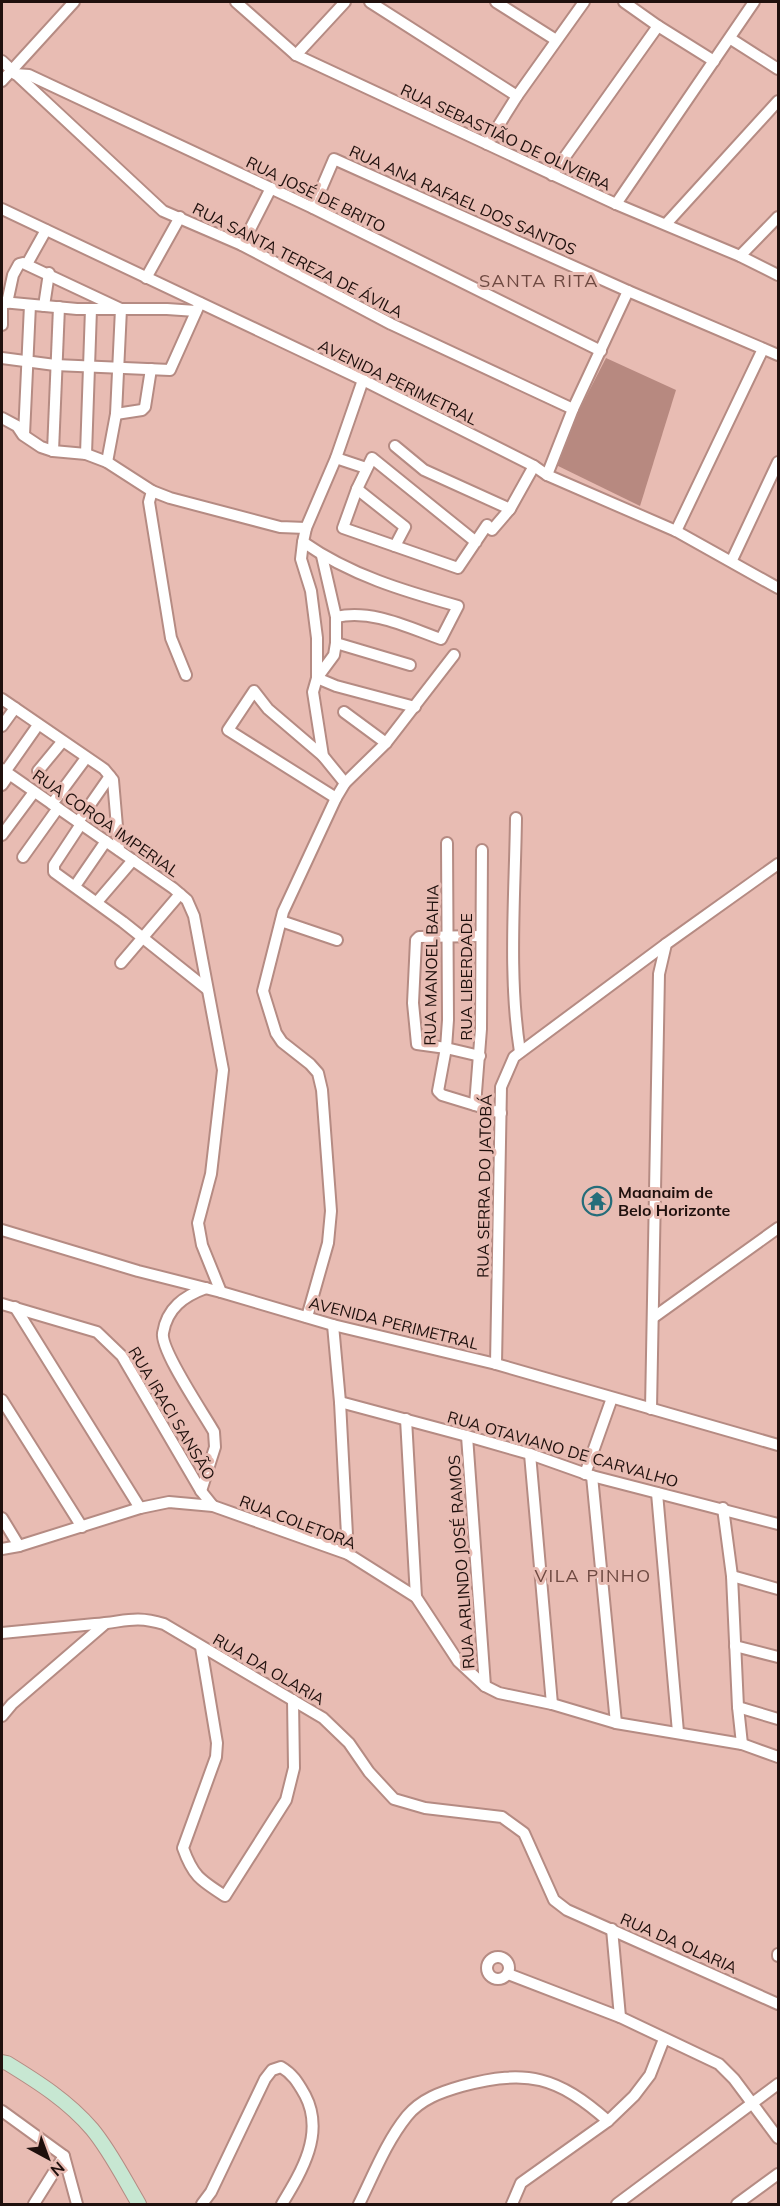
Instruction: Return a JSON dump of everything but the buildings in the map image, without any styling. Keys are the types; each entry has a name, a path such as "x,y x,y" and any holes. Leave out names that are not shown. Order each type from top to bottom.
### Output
{"street":[{"path":"2,81 13,72 74,2"},
{"name":"RUA SEBASTIÃO DE OLIVEIRA","path":"236,2 296,55 552,175 740,256 778,275"},
{"path":"296,55 345,2"},
{"path":"370,2 517,96"},
{"path":"496,2 556,40"},
{"path":"487,144 517,96 584,2"},
{"path":"624,2 714,61"},
{"path":"616,204 731,39 751,3"},
{"path":"552,175 658,26"},
{"path":"731,39 778,69"},
{"name":"RUA SANTA TEREZA DE ÁVILA","path":"2,62 163,211 242,245 391,324 573,409"},
{"name":"RUA JOSÉ DE BRITO","path":"13,72 29,75 271,188 601,351"},
{"path":"666,224 778,101"},
{"name":"RUA ANA RAFAEL DOS SANTOS","path":"313,208 334,159 628,291 778,355"},
{"path":"242,245 271,188"},
{"name":"AVENIDA PERIMETRAL","path":"2,209 147,278 198,307 363,380 534,466 547,475 676,531 732,560 778,588"},
{"path":"147,278 180,217"},
{"path":"740,256 778,217"},
{"path":"2,325 4,302 15,269 24,263 46,230"},
{"path":"24,263 121,309"},
{"path":"44,306 49,273"},
{"path":"547,475 573,409 628,291"},
{"path":"2,358 56,365 170,370 198,307 91,309 4,302"},
{"path":"24,435 30,305"},
{"path":"53,451 59,307"},
{"path":"86,454 91,309"},
{"path":"107,462 116,414 121,309"},
{"path":"676,531 763,349"},
{"path":"116,414 142,410 145,407 151,369"},
{"path":"323,756 313,692 317,678 317,638 311,591 300,560 306,528 336,458 363,380"},
{"path":"2,418 17,426 24,435 41,447 53,451 86,454 107,462 152,491 170,498 280,527 306,528"},
{"path":"395,446 424,470 510,509"},
{"path":"336,458 366,468"},
{"path":"476,542 372,458 357,489 343,528 458,568 476,542 487,525 492,530 510,509 534,466"},
{"path":"732,560 778,462"},
{"path":"357,489 405,527 395,546"},
{"path":"152,491 149,502 171,638 186,675"},
{"path":"303,543 322,556 364,576 405,591 458,606 441,639 387,619 368,615 350,614 336,617"},
{"path":"317,678 334,656 336,643 336,617 322,556"},
{"path":"336,643 410,665"},
{"path":"307,1317 328,1243 331,1211 320,1082 318,1073 310,1064 282,1042 276,1033 263,991 283,912 336,798 345,783 386,743 454,655"},
{"path":"317,678 336,686 415,707"},
{"path":"336,798 228,730 254,692 268,709 323,756 345,783"},
{"path":"2,699 104,769 110,776 113,780 118,850"},
{"path":"2,726 15,708"},
{"path":"344,712 386,743"},
{"path":"2,785 5,772 38,725"},
{"path":"38,771 62,742"},
{"path":"23,857 86,758"},
{"name":"RUA COROA IMPERIAL","path":"5,772 180,894 187,900 194,916 223,1070 211,1174 198,1223 202,1245 221,1292"},
{"path":"110,776 54,865 54,872 207,988"},
{"path":"2,835 34,792"},
{"path":"516,818 514,939 517,1031 520,1052"},
{"path":"75,886 106,842"},
{"name":"RUA MANOEL BAHIA","path":"447,843 446,1048 438,1091 442,1095 501,1113"},
{"name":"RUA LIBERDADE","path":"475,1105 480,1056 482,850"},
{"path":"97,903 133,860"},
{"name":"RUA SERRA DO JATOBÁ","path":"496,1364 501,1087 514,1057 778,864"},
{"path":"121,963 180,894"},
{"path":"281,921 337,940"},
{"path":"480,1056 417,1044 413,1003 414,942 419,937 481,936"},
{"path":"651,1409 659,974 666,944"},
{"path":"654,1317 778,1228"},
{"name":"AVENIDA PERIMETRAL","path":"2,1230 138,1271 221,1292 333,1325 496,1364 778,1445"},
{"path":"201,1491 215,1447 214,1432 167,1352 162,1334 173,1309 188,1295 206,1288"},
{"name":"RUA IRACI SANSÃO","path":"2,1304 98,1332 108,1341 122,1356 201,1491 213,1506"},
{"path":"15,1308 140,1508"},
{"path":"333,1325 340,1402 348,1554"},
{"path":"612,1398 589,1475 616,1723"},
{"path":"2,1400 82,1527"},
{"name":"RUA OTAVIANO DE CARVALHO","path":"340,1402 530,1454 589,1475 778,1524"},
{"path":"406,1419 416,1597"},
{"name":"RUA ARLINDO JOSÉ RAMOS","path":"467,1436 485,1686"},
{"path":"530,1454 552,1704"},
{"path":"657,1493 678,1732"},
{"name":"RUA COLETORA","path":"2,1549 19,1546 140,1508 169,1502 213,1506 348,1554 416,1597 458,1661 485,1686 499,1693 552,1704 616,1723 742,1744 778,1757"},
{"path":"723,1508 732,1576 742,1744"},
{"path":"2,1518 19,1546"},
{"path":"732,1576 778,1589"},
{"name":"RUA DA OLARIA","path":"2,1633 106,1623 133,1618 148,1619 164,1624 323,1718 349,1743 369,1772 394,1798 425,1808 502,1817 512,1823 524,1833 554,1900 567,1910 612,1929 657,1943 778,2004"},
{"path":"2,1716 12,1704 106,1623"},
{"path":"735,1646 778,1658"},
{"path":"201,1647 217,1743 216,1757 183,1848 198,1879 225,1896 286,1800 294,1768 293,1700"},
{"path":"738,1707 778,1719"},
{"path":"612,1929 620,2017"},
{"path":"507,1974 620,2017 719,2064 778,2138"},
{"path":"512,2201 520,2183 608,2121 634,2096 650,2074 664,2039"},
{"path":"3,2066 48,2088 71,2108 92,2130 113,2160 139,2205"},
{"path":"202,2205 211,2192 265,2079 272,2070 281,2067 297,2080 311,2106 315,2130 307,2156 282,2205"},
{"path":"358,2205 395,2134 408,2115 432,2095 476,2082 518,2076 536,2078 582,2098 608,2121"},
{"path":"617,2205 778,2084"},
{"path":"2,2111 64,2156 78,2205"},
{"path":"34,2205 64,2156"},
{"path":"737,2205 778,2174"}],"shaded area":[{"path":"606,358 676,390 640,506 552,463"}],"place":[{"name":"Maanaim de Belo Horizonte","path":"597,1201"}],"district":[{"name":"SANTA RITA","path":"539,280"},
{"name":"VILA PINHO","path":"593,1575"}]}
